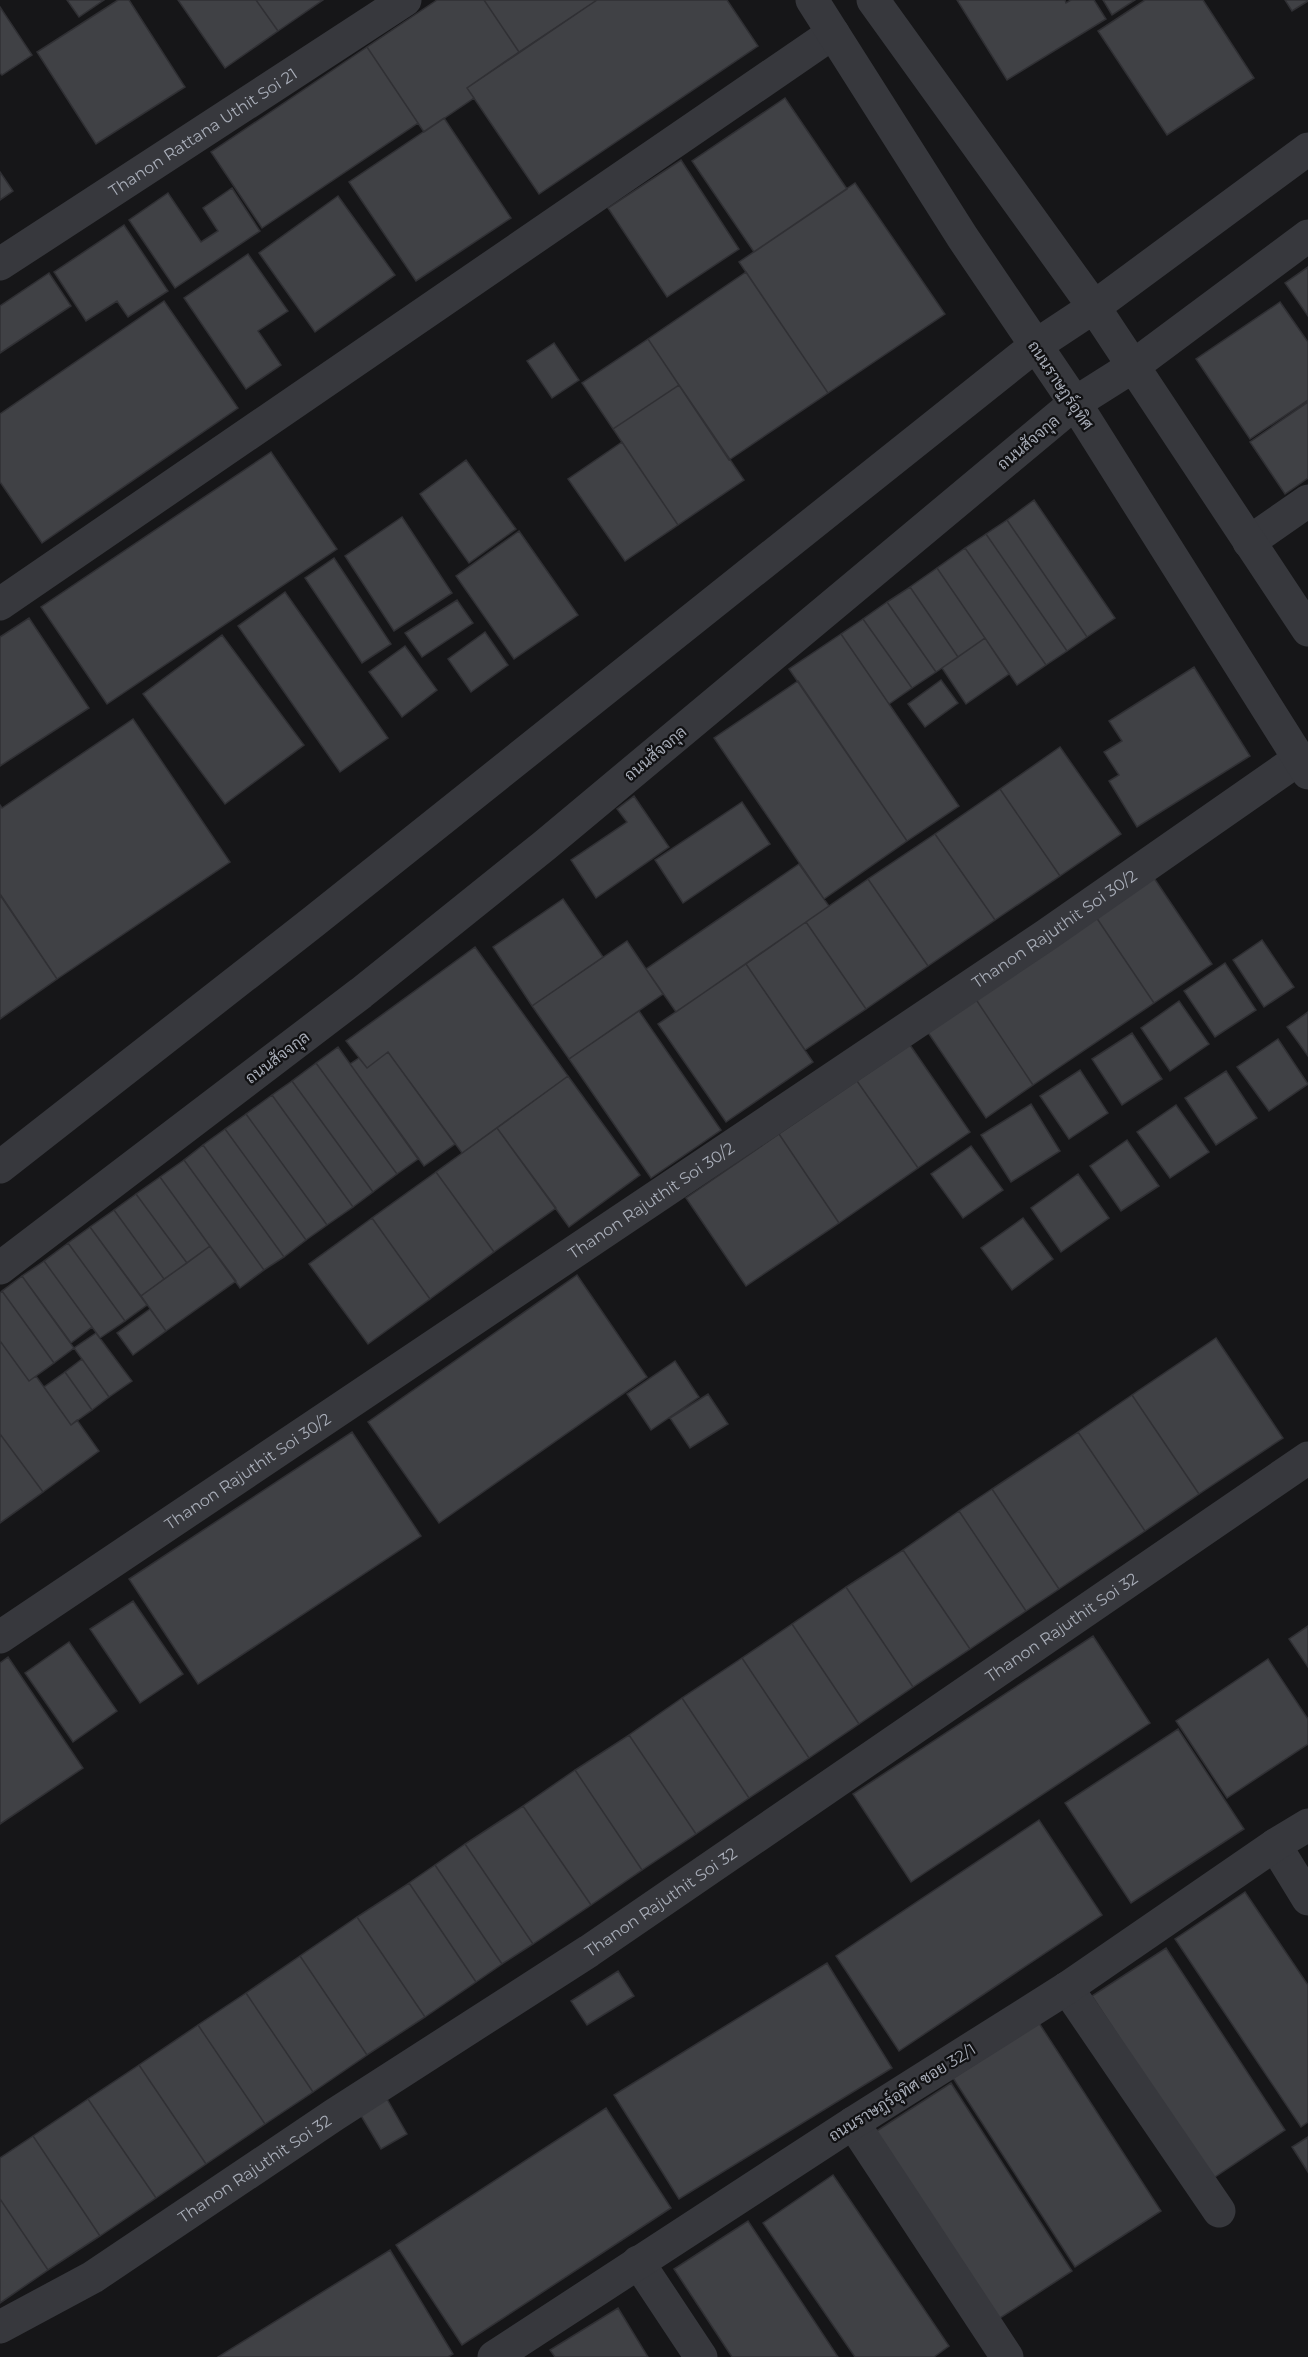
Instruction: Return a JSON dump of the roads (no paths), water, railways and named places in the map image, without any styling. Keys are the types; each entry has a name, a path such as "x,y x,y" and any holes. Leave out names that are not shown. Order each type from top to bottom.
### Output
{"street":[{"name":"Thanon Rattana Uthit Soi 21","path":"0,264 405,0"},
{"name":"ถนนราษฏร์อุทิศ","path":"812,0 963,237 1074,403 1304,766"},
{"path":"876,1 1094,307 1308,630"},
{"path":"0,604 833,33"},
{"path":"0,1167 323,914 1035,346 1094,307 1308,149"},
{"name":"ถนนสัจจกุล","path":"0,1268 389,971 544,846 1074,403 1132,367 1308,236"},
{"path":"1249,542 1308,501"},
{"name":"Thanon Rajuthit Soi 30/2","path":"0,1637 354,1401 722,1151 1304,766"},
{"name":"Thanon Rajuthit Soi 32","path":"0,2327 93,2277 334,2115 589,1951 1308,1458"},
{"name":"ถนนราษฎร์อุทิศ ซอย 32/1","path":"494,2357 853,2123 1067,1988 1275,1845 1308,1825"},
{"path":"1275,1845 1308,1899"},
{"path":"1067,1988 1219,2211"},
{"path":"853,2123 1007,2357"},
{"path":"638,2262 701,2357"}]}
